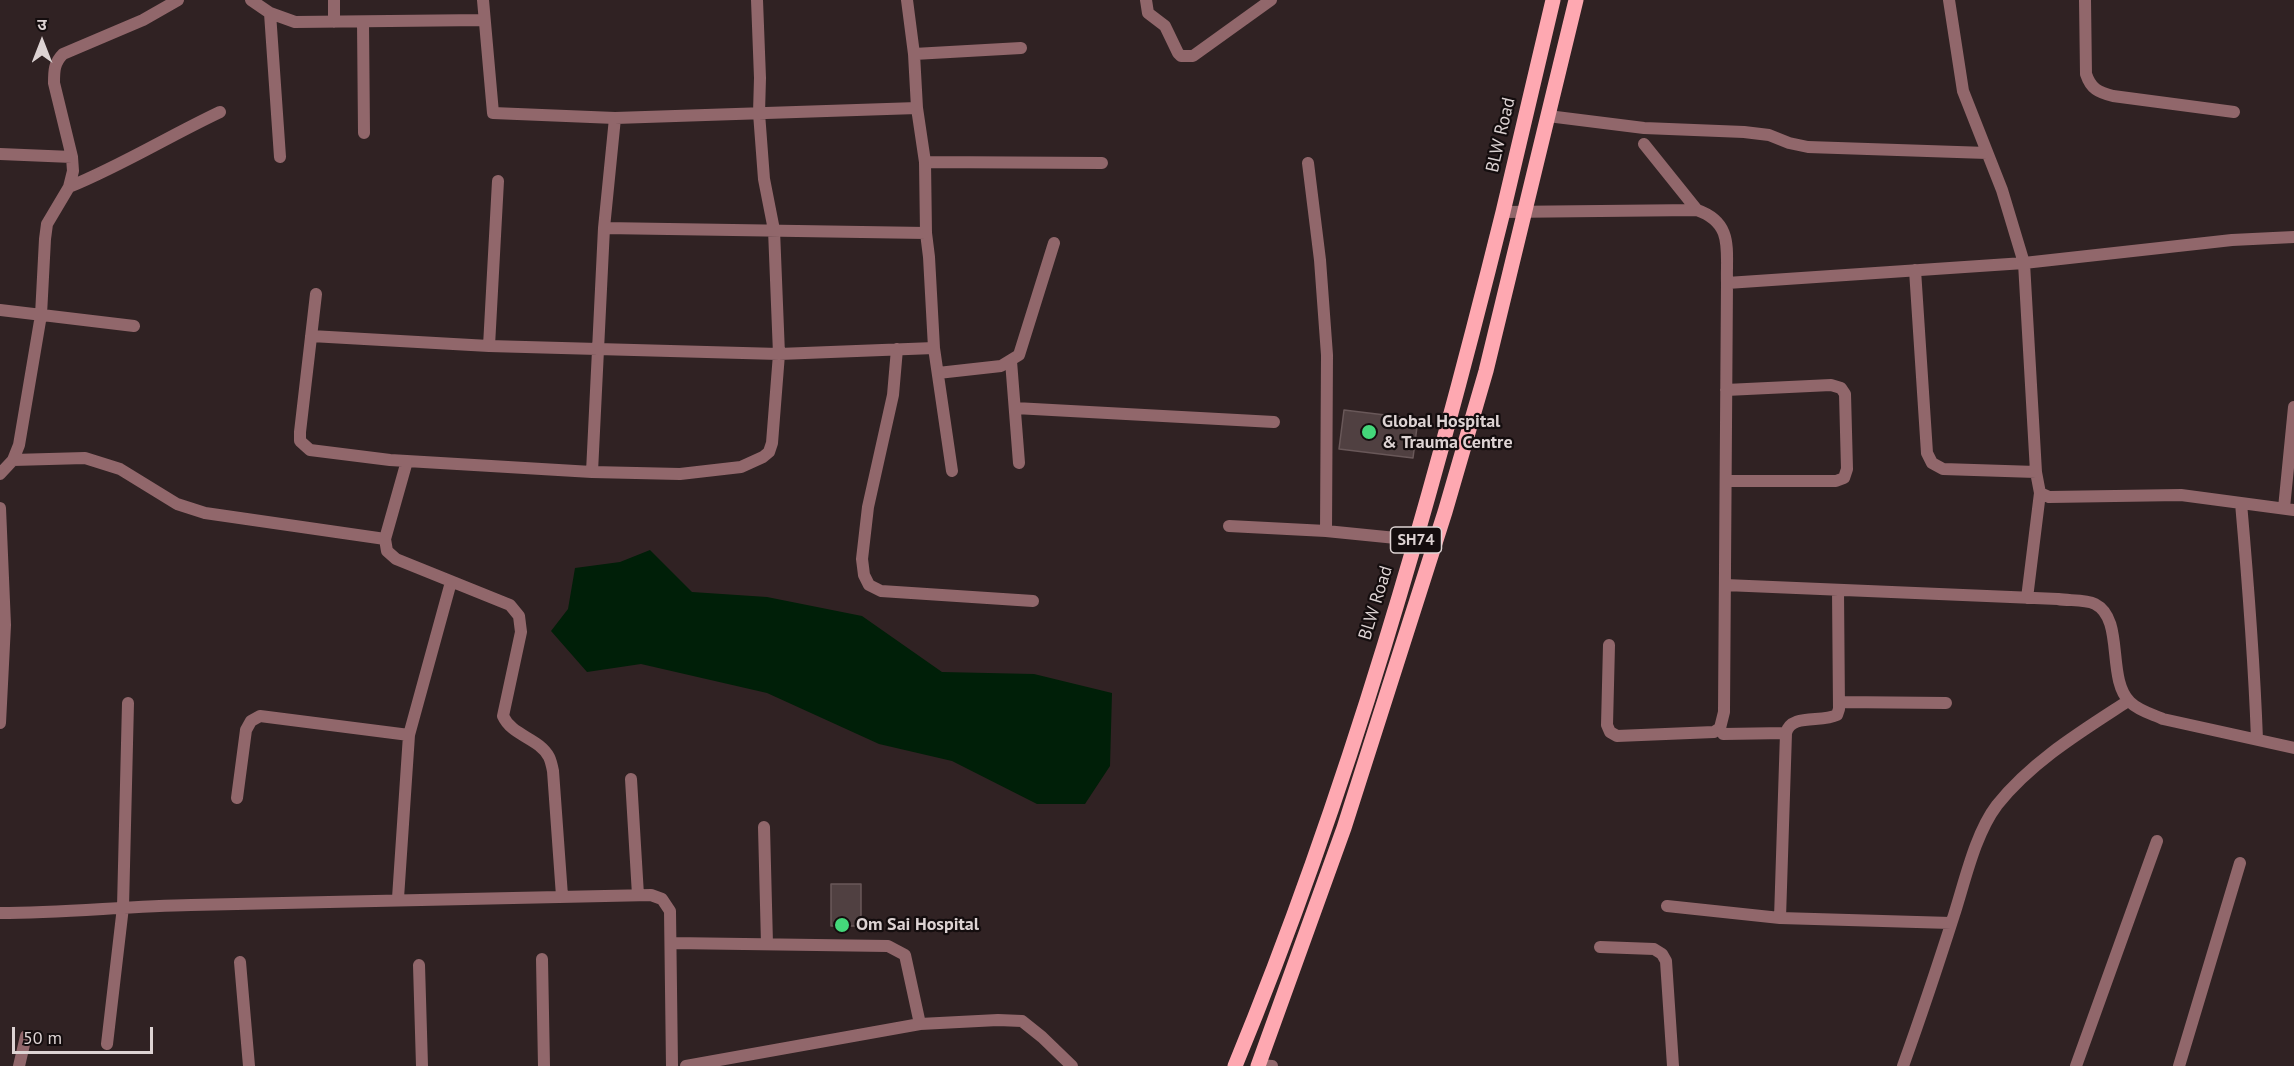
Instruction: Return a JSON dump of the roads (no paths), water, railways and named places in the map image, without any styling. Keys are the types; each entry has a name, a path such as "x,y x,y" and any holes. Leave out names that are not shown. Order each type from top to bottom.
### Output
{"main road":[{"name":"BLW Road","path":"1235,1066 1269,982 1341,784 1416,540 1503,212 1553,0"},
{"name":"SH74","path":"1263,1066 1344,828 1442,523 1486,371 1576,0"}],"street":[{"path":"0,474 13,460 19,445 41,315 47,224 69,187 73,171 72,157 54,83 57,60 63,54 143,20 178,0"},
{"path":"251,0 270,13 295,22 484,20"},
{"path":"334,0 334,22"},
{"path":"483,0 493,113 615,118 917,108"},
{"path":"316,294 300,432 300,441 310,450 408,461 592,472 680,474 741,467 763,457 769,452 772,443 779,354 774,230 764,179 759,113 757,0"},
{"path":"907,0 914,54 917,108 925,162 926,233 934,348 952,471"},
{"path":"1146,0 1148,13 1165,26 1178,54 1187,57 1193,56 1271,0"},
{"path":"1949,0 1963,91 2002,190 2024,262 2036,472 2040,492 2027,598"},
{"path":"2085,0 2086,74 2096,92 2234,112"},
{"path":"270,13 280,157"},
{"path":"363,22 364,133"},
{"path":"914,54 1021,48"},
{"path":"69,187 220,112"},
{"path":"1548,116 1644,128 1744,132 1769,135 1808,147 1987,153"},
{"path":"592,472 604,228 615,118"},
{"path":"1644,144 1698,210"},
{"path":"0,154 72,157"},
{"path":"925,162 1102,163"},
{"path":"1308,163 1320,260 1327,355 1326,531"},
{"path":"489,346 498,181"},
{"path":"1503,212 1523,214 1698,210 1711,215 1720,222 1725,233 1727,284 1724,712 1720,728 1714,732 1617,736 1610,732 1607,725 1609,645"},
{"path":"604,228 926,233"},
{"path":"1727,284 2024,262 2232,240 2294,237"},
{"path":"938,374 1001,366 1019,355 1054,243"},
{"path":"1914,270 1927,453 1932,463 1942,470 2036,472"},
{"path":"0,310 134,326"},
{"path":"311,336 489,346 779,354 934,348"},
{"path":"897,350 893,395 868,507 862,560 864,575 869,585 881,591 1033,601"},
{"path":"1011,361 1019,463"},
{"path":"1726,390 1832,385 1841,387 1845,394 1847,468 1844,478 1836,481 1726,481"},
{"path":"2040,492 2049,497 2181,495 2289,509 2294,407"},
{"path":"1015,408 1274,422"},
{"path":"13,460 85,458 120,468 177,504 205,513 385,539"},
{"path":"408,461 385,539 387,551 396,559 510,605 519,616 521,632 503,716 508,726 537,745 548,756 553,771 562,896"},
{"path":"2241,503 2254,665 2257,739"},
{"path":"0,508 5,625 0,723"},
{"path":"1229,526 1326,531 1416,540"},
{"path":"398,898 409,735 451,582"},
{"path":"1725,585 2094,603 2110,620 2118,675 2128,701 2144,712 2163,719 2294,748"},
{"path":"1780,918 1786,733 1788,726 1793,722 1830,718 1837,715 1839,702 1838,591"},
{"path":"1904,1066 1976,850 1996,807 2020,780 2051,753 2128,701"},
{"path":"1839,702 1946,704"},
{"path":"107,1044 123,907 128,703"},
{"path":"237,798 246,730 250,721 260,716 409,735"},
{"path":"1723,734 1786,733"},
{"path":"631,779 638,895"},
{"path":"765,827 767,944"},
{"path":"2076,1066 2157,842"},
{"path":"2179,1066 2240,863"},
{"path":"0,913 56,913 123,907 351,902 398,898 651,895 663,899 670,911 672,1066"},
{"path":"1667,906 1780,918 1951,923"},
{"path":"672,943 888,946 905,955 920,1024"},
{"path":"1600,947 1654,949 1662,954 1666,962 1673,1066"},
{"path":"542,959 544,1066"},
{"path":"240,962 249,1066"},
{"path":"419,965 422,1066"},
{"path":"686,1066 920,1024 998,1020 1022,1021 1042,1036 1072,1066"},
{"path":"20,1066 26,1036"}],"place":[{"name":"Global Hospital & Trauma Centre","path":"1369,432"},
{"name":"Om Sai Hospital","path":"842,925"}]}
